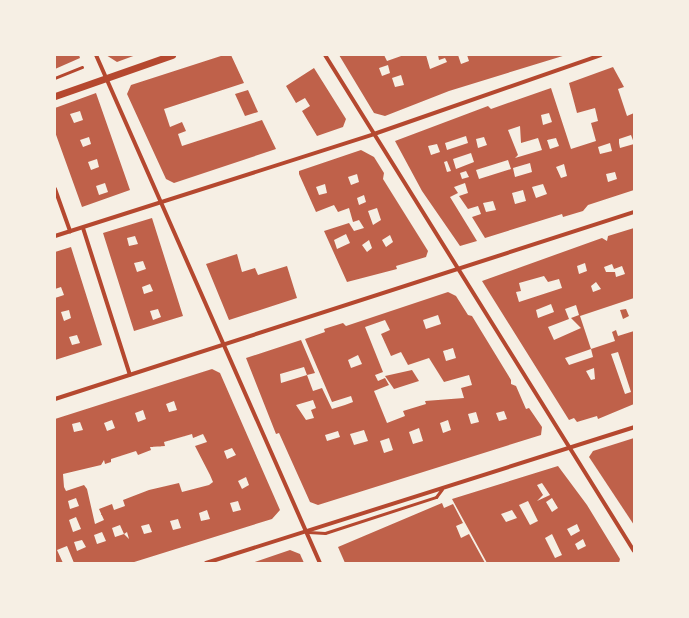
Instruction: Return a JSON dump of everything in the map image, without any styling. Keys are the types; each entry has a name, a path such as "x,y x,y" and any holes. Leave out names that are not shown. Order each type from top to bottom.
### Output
{"street":[{"path":"96,55 320,563"},
{"path":"55,96 172,55"},
{"path":"324,55 634,552"},
{"path":"55,236 374,134 601,55"},
{"path":"55,189 70,231"},
{"path":"55,398 224,346 458,268 634,212"},
{"path":"83,228 130,375"},
{"path":"206,563 634,427"}],"lane":[{"path":"306,532 325,533 436,496 443,488"},
{"path":"382,514 385,520"}],"path":[{"path":"55,78 82,67"}],"building":[{"path":"56,55 79,55 80,58 55,69"},
{"path":"106,55 136,55 117,62"},
{"path":"224,55 231,55 244,83 164,109 170,127 182,122 186,131 178,134 182,146 262,120 276,149 174,183 166,179 127,94 131,85"},
{"path":"339,55 384,55 387,61 404,55 426,55 430,69 447,62 445,58 439,60 438,55 458,55 461,64 469,61 467,55 566,55 449,91 385,116 374,113","holes":["388,65 390,73 382,76 379,68","401,75 404,85 395,87 392,78"]},
{"path":"613,67 624,87 618,89 627,116 634,113 634,143 631,135 619,139 619,143 620,148 634,144 634,190 588,205 583,211 563,217 562,214 485,238 472,217 481,214 478,206 468,209 459,196 468,193 465,183 454,187 458,193 450,197 477,241 460,246 422,191 395,141 488,106 491,109 551,88 571,149 596,141 591,123 598,121 595,108 577,113 569,83","holes":["549,113 552,122 543,125 541,115","520,126 521,143 538,138 542,150 515,158 518,155 508,130","466,136 468,143 447,150 445,143","484,137 487,145 478,148 476,139","556,138 559,146 550,149 547,140","610,143 612,151 600,154 598,147","437,144 440,152 431,155 428,146","471,153 474,162 456,169 453,159","508,160 511,169 479,179 476,170","447,161 451,171 447,172 444,162","530,163 532,172 515,177 513,168","564,164 567,176 561,178 556,167","466,171 469,177 462,179 460,173","615,172 617,179 608,182 606,174","543,184 547,194 536,198 532,187","523,190 526,201 515,204 512,193","493,201 496,210 486,212 483,203"]},
{"path":"314,68 346,119 343,127 317,136 302,111 310,106 305,98 296,103 286,86"},
{"path":"248,90 258,112 245,116 235,94"},
{"path":"96,93 130,190 82,207 55,132 55,108","holes":["80,111 83,120 74,123 70,114","89,137 91,144 83,147 80,140","97,159 99,167 91,170 88,162","105,183 108,192 99,195 96,186"]},
{"path":"361,150 374,157 384,173 383,179 428,251 426,257 396,266 397,269 347,282 324,231 349,223 354,231 364,228 359,220 353,222 349,208 338,212 334,205 316,212 299,171","holes":["357,174 359,182 351,185 348,177","325,184 327,193 319,195 316,187","364,195 366,202 359,205 357,198","377,208 381,220 373,225 368,211","346,234 350,243 337,249 334,240","390,235 393,242 386,247 382,240","369,240 372,248 367,252 362,245"]},
{"path":"152,218 183,316 134,331 103,233","holes":["135,236 138,244 129,246 127,238","143,261 146,269 137,272 134,263","150,284 153,291 144,294 142,287","158,309 161,317 153,320 150,311"]},
{"path":"634,228 634,298 580,316 591,349 615,341 612,332 616,330 618,336 634,331 634,404 598,419 597,416 577,422 574,418 569,420 482,281 602,238 607,241 608,236","holes":["585,263 587,271 579,274 577,266","612,264 614,269 622,266 625,274 616,277 615,272 606,272 604,267","544,276 548,282 559,279 562,288 519,302 516,292 521,291 519,283","596,282 601,289 593,292 591,286","551,304 554,312 538,318 536,310","576,305 579,315 571,318 581,328 554,340 548,327 569,319 565,309","591,349 593,357 569,365 565,358","618,352 631,392 625,394 611,354","594,368 595,379 591,380 586,371"]},
{"path":"71,247 102,345 55,360 55,298 64,295 61,287 55,289 55,252","holes":["69,310 71,318 64,321 61,312","77,335 80,343 72,345 69,337"]},
{"path":"237,254 242,272 255,268 258,275 287,266 297,298 229,320 206,264"},
{"path":"448,292 456,296 468,315 472,316 511,380 511,384 516,386 526,409 529,408 542,427 541,435 318,505 310,502 279,433 276,434 246,358 301,340 315,373 307,375 313,391 322,388 332,409 353,402 351,396 332,402 305,339 325,332 324,329 343,323 346,326","holes":["438,315 441,324 426,329 423,320","385,320 390,330 381,334 391,356 401,352 408,365 429,358 444,382 469,375 472,385 461,388 464,398 425,401 426,404 403,411 405,416 387,423 374,391 389,385 385,378 378,381 375,375 383,372 365,327","453,348 456,358 446,361 443,351","358,355 362,364 351,368 348,360","304,367 307,375 281,383 280,374","313,400 316,408 311,410 314,418 306,420 296,405","504,411 507,419 499,421 496,413","476,412 479,422 471,424 468,414","448,420 451,430 443,433 440,423","419,428 423,441 413,444 409,432","364,430 368,441 354,445 350,434","338,431 340,437 327,441 325,435","389,438 393,450 384,453 380,441"]},
{"path":"626,309 629,316 623,319 620,310"},
{"path":"212,369 220,373 280,510 272,519 131,563 74,563 67,546 57,550 63,563 55,563 55,419","holes":["174,401 177,410 169,412 166,404","143,410 146,419 138,422 135,413","112,420 115,428 107,431 104,423","80,422 83,430 74,432 72,424","192,434 193,438 203,434 207,442 195,446 213,482 209,485 182,492 179,483 149,490 123,500 125,506 114,510 112,504 99,509 104,520 95,524 87,489 84,485 66,491 64,487 63,474 101,465 104,460 105,464 111,462 111,459 136,451 138,455 151,450 150,447 165,446 164,442","232,448 236,455 227,459 224,451","246,477 249,485 242,489 238,481","76,498 79,506 70,509 68,501","238,501 241,510 233,512 230,503","207,510 210,519 201,521 199,513","76,517 81,529 73,532 69,520","178,519 181,528 173,530 170,521","149,524 152,532 144,534 141,526","120,525 124,534 115,537 112,528","102,532 106,541 97,544 94,535","127,532 129,539 124,534","82,540 86,547 77,551 74,542"]},
{"path":"412,370 419,381 394,389 385,376"},
{"path":"634,438 634,525 589,457 593,451"},
{"path":"558,466 587,505 620,559 619,563 487,563 452,499","holes":["542,483 550,495 537,501 543,495 537,485","552,498 558,508 552,512 546,502","528,501 538,521 530,525 519,505","512,510 517,518 506,522 501,514","577,524 580,531 571,536 567,529","552,534 562,555 555,558 545,538","583,539 586,546 578,550 575,544"]},
{"path":"442,503 444,508 453,504 463,523 456,526 461,538 469,534 485,563 345,563 338,547"},
{"path":"290,550 300,554 304,563 252,563"}]}
